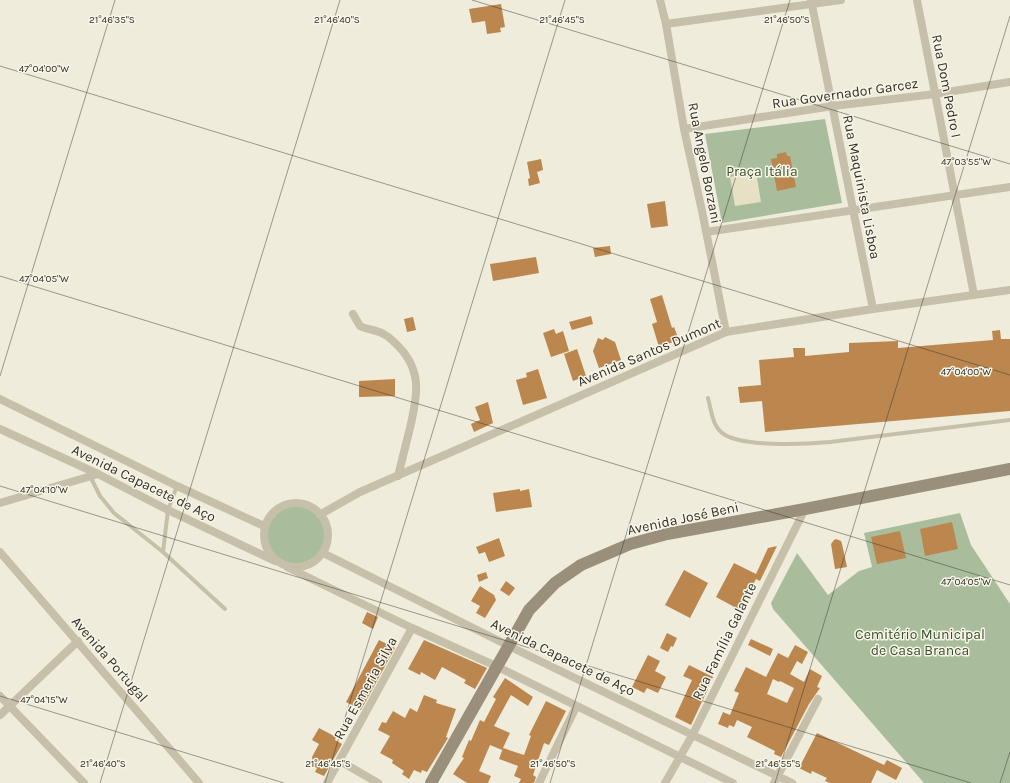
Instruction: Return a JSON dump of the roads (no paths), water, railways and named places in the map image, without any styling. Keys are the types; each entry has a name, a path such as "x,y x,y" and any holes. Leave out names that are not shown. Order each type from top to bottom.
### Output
{"main road":[{"name":"Avenida José Beni","path":"430,783 498,667 529,610 556,583 581,565 630,544 667,534 805,510 1010,469"}],"street":[{"name":"Rua Angelo Borzani","path":"660,0 666,24 684,129 726,332"},
{"path":"666,24 812,2 841,0"},
{"name":"Rua Dom Pedro I","path":"917,0 974,295"},
{"name":"Rua Maquinista Lisboa","path":"812,2 873,309"},
{"name":"Rua Governador Garcez","path":"684,129 833,106 935,94 1010,82"},
{"path":"706,232 954,194 1010,187"},
{"name":"Avenida Santos Dumont","path":"321,514 360,492 726,332 873,309 1010,290"},
{"path":"353,314 360,326 379,331 392,340 406,354 414,368 416,395 414,409 398,476"},
{"name":"Avenida Capacete de Aço","path":"0,399 177,486 264,526"},
{"name":"Avenida Capacete de Aço","path":"0,429 275,561"},
{"path":"0,503 94,475"},
{"path":"287,567 298,568 308,566 323,553 327,543 328,533 326,523 321,514 313,507 294,502 275,510 268,518 264,526 264,545 275,561 287,567 412,628 498,667 576,707 733,783"},
{"name":"Rua Família Galante","path":"665,783 693,734 805,510"},
{"name":"Avenida Portugal","path":"0,552 199,783"},
{"name":"Avenida Capacete de Aço","path":"323,553 509,646 693,734 775,779 792,783"},
{"name":"Rua Esmeria Silva","path":"328,783 412,628"},
{"path":"0,715 78,641"},
{"path":"0,696 84,783"},
{"path":"775,779 818,699"},
{"path":"539,783 576,707"},
{"path":"340,761 378,783"}],"lane":[{"path":"708,398 715,424 721,433 744,442 805,444 830,442 1010,420"},
{"path":"94,475 100,496 114,513 164,552 225,609"},
{"path":"164,552 168,510 177,486"}],"park label":[{"name":"Praça Itália","path":"762,171"},
{"name":"Cemitério Municipal de Casa Branca","path":"920,642"}]}
